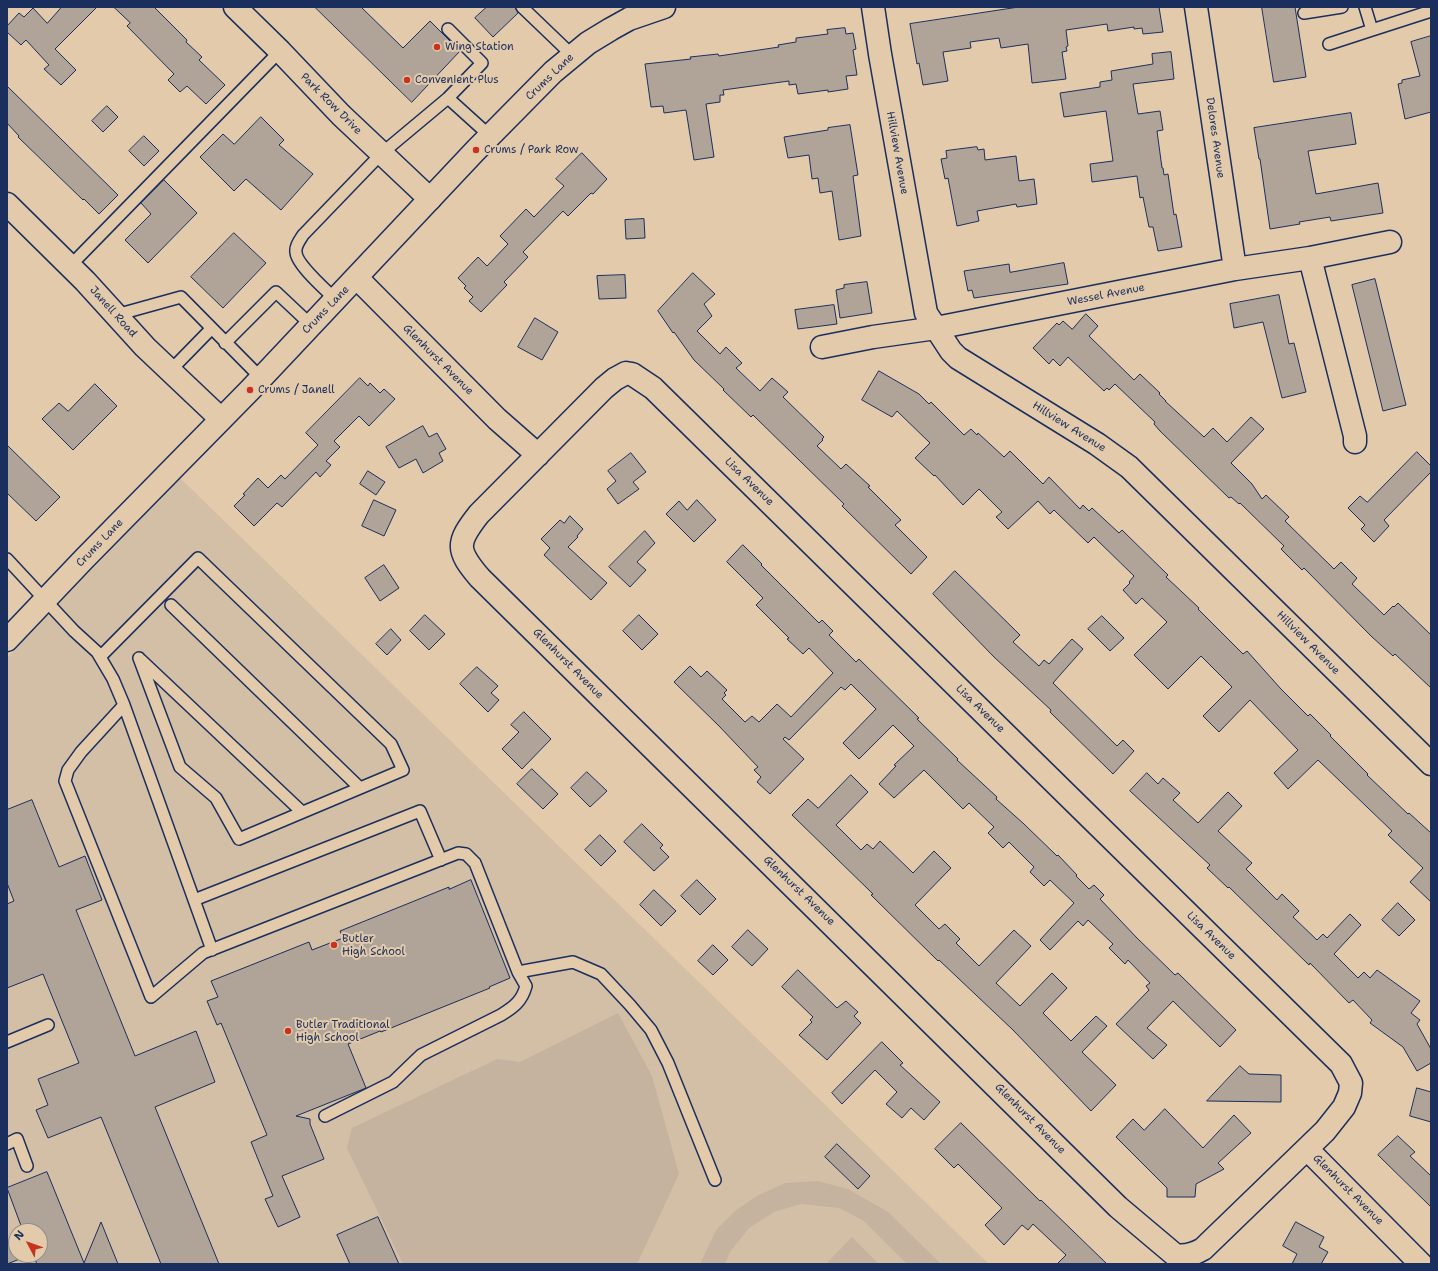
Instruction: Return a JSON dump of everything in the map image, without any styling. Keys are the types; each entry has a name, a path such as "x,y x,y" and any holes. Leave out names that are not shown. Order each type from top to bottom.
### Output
{"street":[{"name":"Park Row Drive","path":"235,7 280,51 341,115 430,199"},
{"name":"Crums Lane","path":"7,640 261,378 490,136 554,72 588,43 611,29 629,19 664,7"},
{"name":"Hillview Avenue","path":"873,7 926,313 951,351 958,358 1097,444 1129,467 1431,764"},
{"name":"Delores Avenue","path":"1196,7 1235,269"},
{"name":"Janell Road","path":"7,204 85,281 145,347 221,419"},
{"name":"Wessel Avenue","path":"822,347 873,337 936,328 1235,269 1310,258 1390,242"},
{"path":"1310,258 1355,436 1355,442"},
{"name":"Glenhurst Avenue","path":"356,278 496,419 538,455 479,514 469,527 462,541 461,549 469,564 480,578 1118,1206 1175,1255 1182,1256 1195,1254 1307,1149 1421,1264"},
{"name":"Lisa Avenue","path":"538,455 604,388 615,379 626,373 632,374 653,388 1342,1064 1351,1083 1350,1094 1344,1107 1325,1131 1307,1149"}],"lane":[{"path":"522,7 572,56"},
{"path":"1304,13 1342,7"},
{"path":"1365,7 1372,30"},
{"path":"1329,44 1431,11"},
{"path":"336,299 301,264 295,252 298,244 303,235 382,154 448,98 482,63 448,29"},
{"path":"70,266 280,51"},
{"path":"448,98 490,136"},
{"path":"225,343 276,292 311,325"},
{"path":"116,316 181,297 261,378"},
{"path":"170,372 212,329"},
{"path":"100,657 198,558 391,744 403,770 239,839 216,798 180,767 139,658 302,812"},
{"path":"7,559 74,630 97,652 113,679 124,705 212,950"},
{"path":"171,605 360,788"},
{"path":"124,705 81,752 68,770 65,781 151,997 203,953 458,854 466,854 475,863 518,972 526,986 524,995 513,1008 421,1055 393,1082 325,1116"},
{"path":"194,900 420,811 441,860"},
{"path":"518,972 573,962 600,974 630,1005 650,1030 668,1064 715,1180"},
{"path":"7,1042 48,1025"},
{"path":"7,1144 17,1139 27,1166"}],"shaded area":[{"name":"Butler High School","path":"180,478 989,1264 7,1264 7,658"},
{"path":"618,1013 652,1076 679,1174 637,1264 403,1264 347,1148 352,1128 497,1059 520,1062"},
{"path":"818,1181 848,1189 888,1212 941,1264 907,1264 864,1221 839,1208 801,1204 774,1212 749,1228 730,1252 725,1264 700,1264 716,1230 735,1211 757,1196 785,1183"},
{"path":"852,1237 879,1264 826,1264"}],"building":[{"path":"62,7 97,7 55,49 76,70 61,85 44,69 49,65 26,40 21,45 7,32 7,26 19,13 24,17 33,8 47,23"},
{"path":"114,7 154,7 202,57 199,60 225,85 206,104 187,86 180,92 168,80 174,74 127,26 130,23"},
{"path":"315,7 361,7 403,48 430,21 460,51 412,102"},
{"path":"487,7 515,7 518,13 493,37 475,18"},
{"path":"1019,7 1159,7 1163,32 1143,34 1142,28 1134,29 1134,27 1108,31 1107,24 1066,30 1068,46 1066,47 1067,51 1062,52 1066,79 1032,83 1028,44 1001,48 999,38 970,42 971,48 943,52 948,81 923,85 919,63 917,64 910,24"},
{"path":"1262,7 1295,7 1306,77 1274,82"},
{"path":"845,28 846,34 853,33 856,49 853,50 857,75 846,76 848,89 798,94 796,84 789,85 789,81 723,90 724,95 720,95 720,102 706,104 714,157 694,160 686,110 664,113 663,106 651,107 645,64 691,59 690,57 718,54 719,56 779,47 778,45 796,42 796,38 828,34 827,30"},
{"path":"1431,36 1431,112 1405,119 1398,84 1402,83 1402,80 1420,76 1411,42"},
{"path":"1171,52 1174,79 1133,84 1138,114 1160,111 1163,130 1157,131 1162,168 1164,175 1168,174 1174,215 1176,214 1182,247 1158,251 1153,227 1149,227 1143,197 1140,198 1137,176 1092,182 1090,164 1113,161 1106,111 1064,117 1060,93 1100,87 1100,82 1112,80 1111,71 1153,64 1152,54"},
{"path":"7,86 118,195 99,214 18,137 19,136 7,123"},
{"path":"107,106 118,117 103,132 92,121"},
{"path":"1351,113 1356,144 1308,151 1316,194 1378,183 1383,213 1331,221 1330,217 1270,229 1254,128"},
{"path":"261,117 284,140 279,145 313,174 281,210 246,179 234,191 200,157 223,134 234,144"},
{"path":"850,125 858,175 853,176 861,236 839,240 832,191 820,193 818,178 812,179 809,155 788,158 784,137"},
{"path":"144,136 159,151 144,166 129,151"},
{"path":"977,147 978,150 984,149 985,160 1016,156 1019,181 1034,179 1037,204 1017,207 1016,204 977,211 979,221 957,226 948,178 945,179 941,159 947,158 946,151"},
{"path":"582,153 607,179 593,194 591,193 568,216 563,211 523,252 528,257 504,282 507,285 481,312 469,301 473,297 464,288 466,286 458,278 478,257 487,266 508,244 500,236 526,209 534,217 564,186 556,179"},
{"path":"164,180 197,213 148,263 125,240 151,214 141,203"},
{"path":"644,219 645,238 626,239 625,220"},
{"path":"234,233 266,263 223,308 191,277"},
{"path":"1064,263 1068,284 974,298 972,290 968,291 964,271 1009,264 1010,272"},
{"path":"693,273 715,294 704,304 712,316 697,331 720,354 726,347 742,363 736,368 760,391 772,378 788,392 783,397 824,437 817,446 841,469 846,464 870,486 868,487 901,520 895,525 927,557 911,574 842,506 844,504 753,415 751,417 723,390 724,389 694,360 674,332 673,333 658,311"},
{"path":"625,275 626,298 599,299 597,276"},
{"path":"1375,279 1406,405 1383,411 1352,285"},
{"path":"867,282 872,313 840,318 836,290 844,288 844,285"},
{"path":"1279,295 1289,344 1294,343 1306,392 1282,398 1263,322 1234,328 1230,304"},
{"path":"834,305 837,324 798,329 795,310"},
{"path":"1086,314 1098,326 1089,336 1134,380 1140,374 1160,393 1159,394 1165,401 1204,437 1213,428 1227,442 1251,417 1264,429 1231,463 1252,484 1262,499 1266,495 1289,517 1285,521 1334,569 1341,562 1357,578 1352,584 1384,615 1398,603 1431,635 1431,688 1395,654 1393,656 1371,636 1304,568 1302,570 1281,549 1284,546 1240,503 1239,504 1231,497 1229,498 1160,431 1154,424 1155,422 1115,384 1109,390 1107,388 1104,391 1068,357 1060,366 1053,359 1049,364 1033,348 1057,323 1059,325 1063,321 1072,329"},
{"path":"535,318 558,332 542,360 518,347"},
{"path":"879,371 919,394 929,404 931,402 964,435 971,429 977,435 978,433 1004,457 1010,451 1043,484 1049,477 1080,509 1083,505 1089,511 1092,508 1119,533 1122,530 1168,575 1166,577 1199,608 1198,609 1243,654 1247,651 1281,689 1308,716 1310,714 1331,735 1330,736 1368,774 1367,775 1408,814 1409,813 1431,833 1431,902 1410,882 1423,868 1388,835 1392,831 1318,760 1288,789 1274,773 1298,750 1250,700 1219,732 1203,716 1232,687 1201,656 1168,689 1134,655 1167,622 1142,598 1136,604 1123,590 1134,576 1094,537 1088,543 1054,510 1050,514 1038,501 1008,529 996,517 1002,512 979,489 963,505 935,475 934,476 915,458 930,443 897,411 892,417 862,400"},
{"path":"360,378 368,386 370,383 380,393 384,389 395,399 369,426 359,416 334,441 340,447 326,461 331,465 320,477 316,472 282,507 277,503 254,526 234,506 258,478 268,488 281,475 285,479 318,445 306,433"},
{"path":"95,384 117,406 73,450 42,419 59,403 68,411"},
{"path":"423,426 429,437 437,433 446,449 439,453 443,461 423,473 416,459 399,468 386,447"},
{"path":"7,445 60,497 36,521 7,493"},
{"path":"1417,452 1431,466 1431,472 1384,520 1389,526 1374,542 1361,529 1365,525 1348,508 1360,496 1367,502"},
{"path":"631,453 646,472 633,482 639,489 618,504 607,489 616,481 608,471"},
{"path":"368,471 385,482 376,495 360,484"},
{"path":"374,500 396,510 384,536 362,526"},
{"path":"697,500 716,520 694,542 666,514 679,501 687,510"},
{"path":"570,516 583,529 577,536 578,537 568,547 607,583 591,600 544,555 550,548 541,539 560,520 564,523"},
{"path":"645,531 655,543 637,562 646,570 630,587 609,567"},
{"path":"743,545 819,623 822,620 833,631 829,635 856,662 859,659 919,718 917,719 958,759 957,760 997,797 996,799 1057,856 1058,855 1089,889 1094,885 1104,895 1100,899 1137,938 1175,975 1178,973 1236,1030 1220,1047 1173,1001 1147,1028 1167,1045 1153,1059 1116,1024 1149,990 1146,986 1150,983 1128,960 1125,964 1109,948 1113,944 1088,920 1083,926 1078,921 1050,950 1040,940 1074,903 1050,880 1044,886 1030,872 1034,867 1009,842 1003,848 988,833 994,827 969,803 963,809 924,770 894,798 879,784 896,766 894,765 914,746 893,725 859,759 843,743 876,709 851,684 845,690 841,687 789,740 785,737 783,739 804,759 770,794 757,782 761,777 754,770 758,767 674,682 690,666 701,677 707,671 727,690 724,693 726,695 722,699 745,722 752,716 759,722 777,704 791,717 833,673 809,648 803,654 756,605 763,598 727,562"},
{"path":"384,565 399,588 380,601 365,578"},
{"path":"955,571 1020,635 1013,642 1039,666 1044,660 1049,664 1072,639 1083,649 1053,683 1117,746 1123,740 1134,751 1113,774 1050,712 1051,710 994,657 933,594"},
{"path":"425,615 445,634 429,650 410,631"},
{"path":"639,615 658,634 642,650 623,631"},
{"path":"1102,616 1124,638 1110,651 1088,629"},
{"path":"391,629 401,640 387,655 376,644"},
{"path":"477,667 498,686 491,693 499,700 488,712 460,684"},
{"path":"524,712 551,739 522,769 502,749 519,732 511,725"},
{"path":"532,769 558,794 543,809 517,784"},
{"path":"587,772 607,791 590,807 571,788"},
{"path":"1147,773 1158,784 1163,778 1180,793 1173,800 1198,823 1228,792 1242,806 1218,831 1252,863 1246,869 1277,900 1282,894 1299,911 1293,917 1317,940 1323,934 1327,938 1350,914 1361,925 1334,954 1358,978 1364,972 1370,978 1377,970 1420,1001 1411,1013 1420,1020 1417,1024 1431,1049 1431,1063 1417,1071 1403,1047 1370,1023 1372,1020 1353,1000 1349,1003 1310,963 1309,965 1229,887 1228,888 1207,868 1210,865 1130,791"},
{"path":"851,775 868,792 836,825 861,850 867,844 873,849 880,841 913,873 934,851 951,868 915,905 939,929 945,924 960,939 956,943 979,966 1014,930 1031,946 996,983 1020,1006 1052,973 1067,988 1043,1013 1071,1041 1096,1016 1107,1026 1082,1052 1116,1085 1091,1111 1013,1030 939,960 938,961 871,895 873,894 792,815 808,799 818,808"},
{"path":"32,800 59,867 85,856 102,900 76,910 135,1056 196,1031 215,1082 155,1107 219,1264 161,1264 101,1117 48,1138 36,1110 48,1105 38,1079 79,1063 43,974 7,988 7,904 14,901 7,883 7,810"},
{"path":"642,824 663,845 660,848 669,857 654,871 624,842"},
{"path":"600,835 616,851 601,866 585,850"},
{"path":"471,880 510,978 489,987 490,988 348,1044 366,1088 296,1116 310,1119 310,1124 324,1159 282,1176 300,1217 278,1227 265,1199 273,1196 251,1142 267,1135 221,1023 217,1025 207,1001 218,997 211,981 309,942 312,950 343,938 340,931 449,887 449,889"},
{"path":"697,880 716,899 700,915 681,896"},
{"path":"654,890 676,911 661,926 640,905"},
{"path":"1398,903 1415,920 1399,936 1382,920"},
{"path":"748,930 768,949 752,966 732,947"},
{"path":"713,945 728,960 713,975 698,961"},
{"path":"798,970 837,1008 846,1001 858,1012 854,1016 861,1023 827,1060 799,1035 812,1022 810,1020 813,1017 782,987"},
{"path":"882,1042 903,1063 900,1065 940,1102 924,1120 911,1108 902,1118 886,1104 897,1092 875,1070 842,1104 832,1093"},
{"path":"1240,1066 1249,1074 1281,1075 1281,1102 1207,1101"},
{"path":"1417,1088 1431,1092 1431,1122 1410,1116"},
{"path":"1165,1109 1203,1148 1234,1115 1251,1133 1218,1163 1224,1169 1196,1184 1195,1197 1167,1197 1167,1188 1116,1137 1133,1119 1144,1130"},
{"path":"961,1123 1040,1201 1041,1200 1107,1264 1057,1264 1066,1255 1033,1224 1028,1230 1022,1225 1004,1245 985,1225 1002,1208 958,1164 954,1168 935,1149"},
{"path":"1398,1136 1415,1152 1410,1156 1431,1176 1431,1207 1378,1155"},
{"path":"837,1144 870,1176 858,1189 825,1157"},
{"path":"47,1172 84,1263 101,1222 118,1264 37,1264 48,1263 48,1223 20,1223 7,1188"},
{"path":"378,1217 399,1264 350,1264 337,1235"},
{"path":"1296,1222 1324,1237 1319,1247 1328,1252 1321,1264 1292,1264 1297,1254 1283,1246"},
{"path":"7,1244 8,1263 10,1263 7,1264"}],"place":[{"name":"Wing Station","path":"437,47"},
{"name":"Convenient Plus","path":"407,80"},
{"name":"Crums / Park Row","path":"476,150"},
{"name":"Crums / Janell","path":"250,390"},
{"name":"Butler High School","path":"334,945"},
{"name":"Butler Traditional High School","path":"288,1031"}]}
